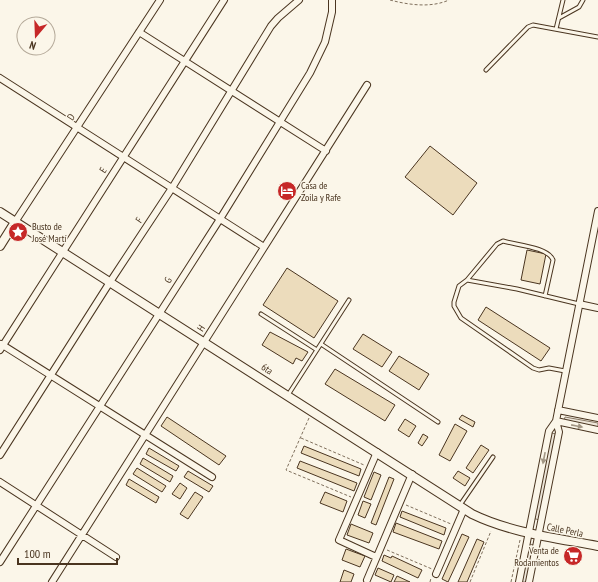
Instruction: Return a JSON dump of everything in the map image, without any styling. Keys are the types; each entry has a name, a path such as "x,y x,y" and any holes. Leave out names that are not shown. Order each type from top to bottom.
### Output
{"main road":[{"name":"6ta","path":"0,212 205,341 462,507 494,524 525,532"},
{"name":"D","path":"0,246 15,222"},
{"name":"Calle Perla","path":"525,532 598,546"}],"street":[{"name":"D","path":"15,222 160,0"},
{"name":"E","path":"1,346 224,0"},
{"name":"F","path":"0,455 110,282 172,188 271,26 299,0"},
{"name":"G","path":"0,562 220,219 279,121 310,73 322,48 329,28 332,0"},
{"path":"139,32 326,151"},
{"path":"0,78 264,247"},
{"name":"H","path":"52,582 367,85"},
{"path":"519,582 525,532 549,431 556,421 598,211"},
{"path":"579,304 598,308"},
{"path":"1,346 51,375 212,477"},
{"path":"558,410 598,418"},
{"path":"556,421 598,430"},
{"path":"530,582 559,432 556,421"},
{"path":"376,557 340,540 377,452"},
{"path":"366,581 412,474"},
{"path":"0,482 116,557"},
{"path":"437,573 457,527 462,507"}],"lane":[{"path":"556,29 563,0"},
{"path":"559,18 579,7 583,0"},
{"path":"486,70 528,27 533,25 598,37"},
{"path":"545,296 553,260 551,255 545,250 503,241 497,244 467,280 459,286 454,302 458,314 466,322 537,370 549,368 566,371"},
{"path":"467,280 503,286 579,304"},
{"path":"288,395 349,300"},
{"path":"261,314 317,350"},
{"path":"321,344 438,422"},
{"path":"462,507 493,457"}],"path":[{"path":"390,0 408,5 435,4 449,0"},
{"path":"312,410 286,470 357,500"},
{"path":"300,438 370,467"},
{"path":"399,503 457,527"},
{"path":"470,582 494,524"},
{"path":"511,582 525,532"},
{"path":"380,548 437,573"}],"shaded area":[{"path":"565,417 598,423 598,427 564,421"},
{"path":"551,433 557,434 539,520 533,518"},
{"path":"529,544 535,545 527,582 521,582"}],"building":[{"path":"430,146 477,183 453,215 405,177"},
{"path":"527,250 546,254 540,284 521,280"},
{"path":"287,268 338,301 314,338 263,305"},
{"path":"486,307 550,348 541,361 478,320"},
{"path":"270,332 308,352 302,361 296,358 293,364 262,345"},
{"path":"363,334 392,352 382,367 353,349"},
{"path":"399,356 429,374 419,390 389,371"},
{"path":"335,369 395,405 385,421 325,384"},
{"path":"462,415 475,422 473,427 459,419"},
{"path":"167,417 226,456 219,465 161,426"},
{"path":"405,419 416,426 409,437 398,430"},
{"path":"455,424 467,431 450,461 439,455"},
{"path":"423,434 428,437 422,446 418,443"},
{"path":"481,445 489,450 473,473 466,468"},
{"path":"304,446 361,469 359,476 301,453"},
{"path":"149,448 179,466 176,471 146,454"},
{"path":"143,458 173,476 170,482 140,464"},
{"path":"300,461 357,483 354,491 297,468"},
{"path":"137,468 166,486 162,492 133,474"},
{"path":"188,471 213,486 209,492 184,477"},
{"path":"458,471 470,478 465,486 453,478"},
{"path":"374,472 381,475 371,500 364,497"},
{"path":"389,477 394,479 376,525 371,523"},
{"path":"129,479 159,497 156,503 126,485"},
{"path":"180,483 187,488 180,499 172,494"},
{"path":"195,492 203,497 188,519 180,514"},
{"path":"325,492 347,501 343,512 320,503"},
{"path":"363,501 371,504 365,518 358,515"},
{"path":"402,511 446,528 444,535 400,517"},
{"path":"396,523 442,541 439,549 393,532"},
{"path":"351,524 373,533 369,543 347,535"},
{"path":"462,534 469,537 448,582 442,579"},
{"path":"477,539 484,542 467,582 458,582"},
{"path":"346,549 365,556 360,567 342,560"},
{"path":"384,555 391,558 392,556 422,570 418,578 382,561"},
{"path":"378,568 394,575 391,582 375,575"},
{"path":"344,570 354,574 351,582 340,582"},
{"path":"397,576 410,582 394,582"}],"place":[{"name":"Casa de Zoila y Rafe","path":"287,191"},
{"name":"Busto de José Martí","path":"18,232"},
{"name":"Venta de Rodamientos","path":"573,556"}]}
